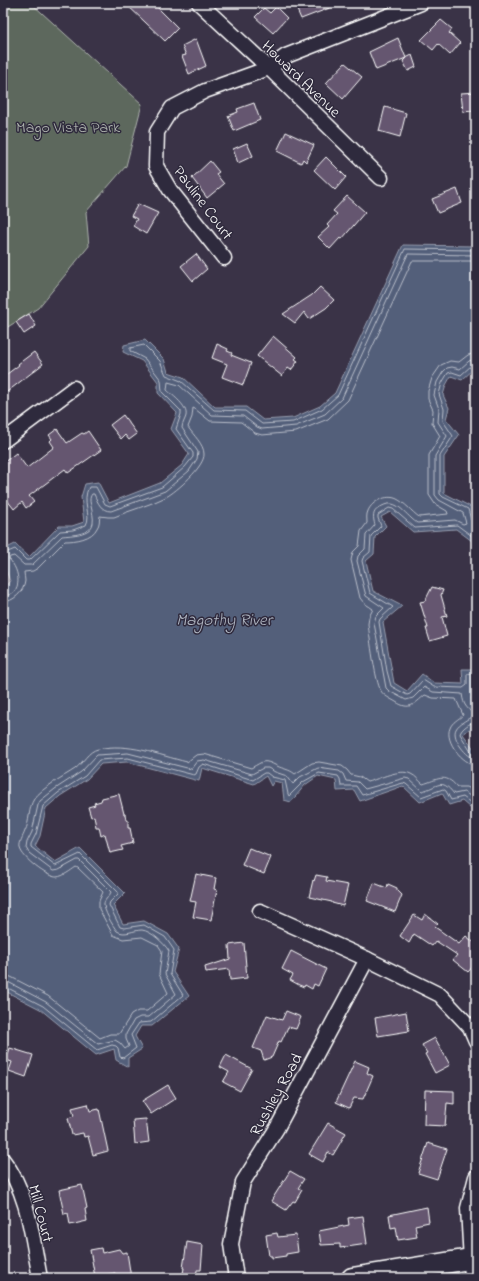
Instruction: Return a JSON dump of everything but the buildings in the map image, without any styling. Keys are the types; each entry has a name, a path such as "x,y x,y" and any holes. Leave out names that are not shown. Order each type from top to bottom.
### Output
{"street":[{"name":"Howard Avenue","path":"199,3 269,68 381,178"},
{"name":"Pauline Court","path":"224,258 170,190 156,166 157,132 172,108 205,91 269,68 286,56 421,3"},
{"path":"3,442 74,388"},
{"path":"260,911 367,959 440,995 470,1027 476,1042"},
{"name":"Rushley Road","path":"236,1278 231,1244 243,1182 277,1128 367,959"},
{"name":"Mill Court","path":"3,1160 20,1188 27,1210 40,1278"},
{"path":"352,1278 473,1265 468,1208 476,1177"}],"green space":[{"name":"Mago Vista Park","path":"3,3 31,3 142,104 126,166 86,212 89,246 38,308 3,330"}],"water":[{"name":"Magothy River","path":"403,245 476,246 476,367 462,380 451,376 443,395 449,408 446,419 459,435 444,457 444,493 471,507 476,523 476,544 456,529 413,532 390,512 381,517 386,526 375,537 374,554 366,561 373,591 402,606 383,622 394,683 407,691 422,674 434,683 463,684 462,669 476,669 476,694 471,698 476,708 476,724 463,734 474,749 476,755 476,807 470,808 462,801 449,805 442,793 420,802 403,786 360,801 354,790 337,791 336,780 318,776 305,785 291,802 284,800 282,783 274,781 271,786 266,776 254,784 202,768 199,781 127,762 101,764 87,779 60,796 46,808 40,836 35,846 55,862 80,848 125,893 113,905 123,924 144,921 168,934 179,949 173,972 189,996 152,1026 141,1026 135,1036 142,1049 128,1058 128,1067 116,1060 114,1049 96,1055 40,1009 3,990 3,589 10,581 4,565 3,550 15,544 29,557 59,526 72,526 84,522 81,497 85,484 98,482 109,503 160,483 182,465 189,454 171,429 177,413 158,393 158,382 142,361 123,352 124,345 145,340 164,359 168,372 183,377 215,407 246,407 263,420 293,418 320,406 335,393"}]}
